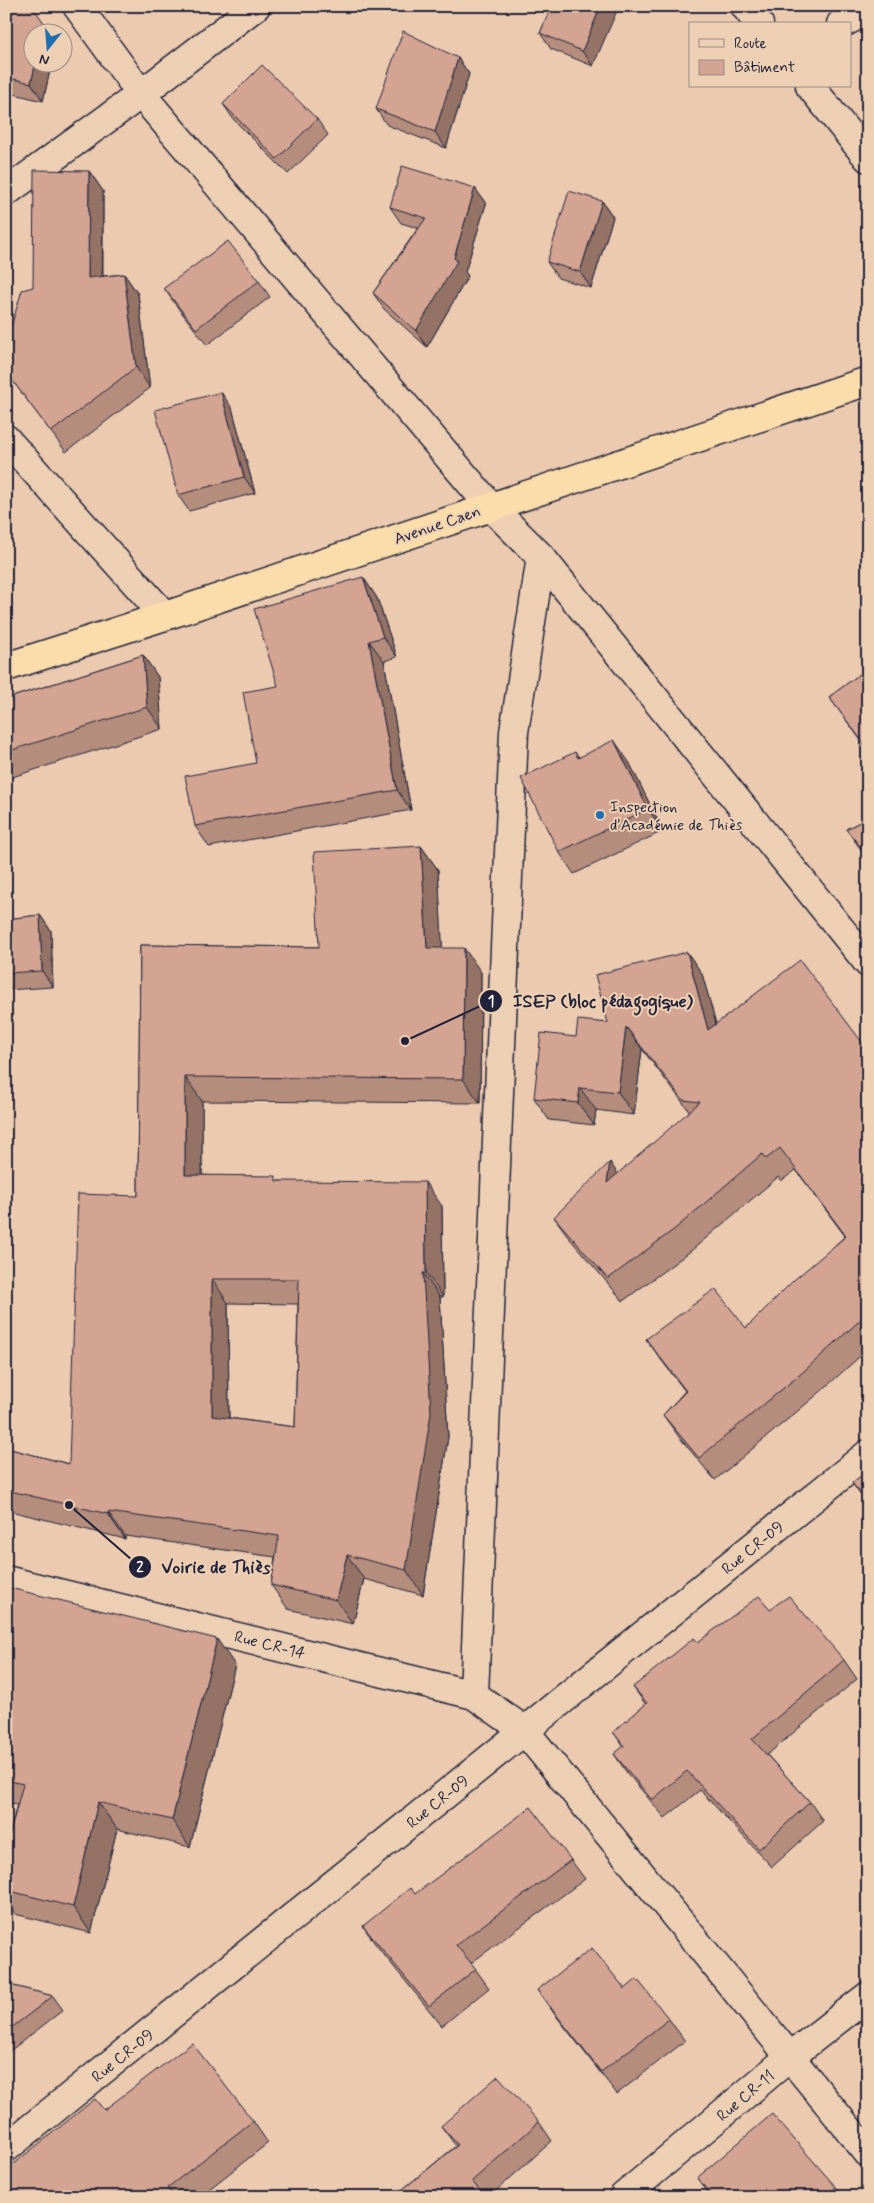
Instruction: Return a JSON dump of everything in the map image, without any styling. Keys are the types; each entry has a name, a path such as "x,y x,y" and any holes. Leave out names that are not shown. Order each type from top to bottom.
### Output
{"highway":[{"name":"Avenue Caen","path":"6,667 165,616 868,381"}],"street":[{"path":"77,6 141,94 490,506 541,557 868,963"},
{"path":"6,192 141,94 256,6"},
{"path":"745,6 757,22"},
{"path":"845,22 868,10"},
{"path":"812,88 868,158"},
{"path":"6,439 165,616"},
{"path":"474,1695 514,732 541,557"},
{"name":"Rue CR-09","path":"6,2148 868,1454"},
{"name":"Rue CR-14","path":"6,1580 474,1695 524,1730 868,2153"},
{"name":"Rue CR-11","path":"624,2197 791,2056 868,1996"}],"building":[{"path":"6,6 32,6 43,22 22,22 22,72 34,72 31,83 6,77 6,43 13,17 6,15"},
{"path":"552,6 601,6 582,51 540,33"},
{"path":"403,31 458,58 435,132 376,109"},
{"path":"262,65 317,119 277,159 223,104"},
{"path":"402,166 475,188 454,258 457,261 416,331 373,293 426,218 390,207"},
{"path":"34,170 89,171 88,278 124,274 136,367 51,432 6,372 6,344 22,290 33,287"},
{"path":"569,191 602,201 580,272 547,262"},
{"path":"228,241 259,281 196,329 164,288"},
{"path":"221,392 244,477 178,495 155,410"},
{"path":"363,577 383,637 369,641 397,790 195,826 185,776 256,763 243,692 278,686 254,609"},
{"path":"143,655 147,707 6,752 6,699"},
{"path":"868,668 868,749 829,697"},
{"name":"Inspection d'Académie de Thiès","path":"614,740 648,809 559,852 521,778 575,752 578,758"},
{"path":"868,818 868,856 846,829"},
{"path":"421,846 427,948 464,948 463,1079 185,1077 185,1175 276,1176 276,1181 425,1182 426,1273 423,1273 431,1413 406,1570 347,1555 336,1600 271,1585 279,1536 108,1512 108,1514 6,1490 6,1448 69,1464 78,1194 138,1196 140,945 319,947 314,852","holes":["212,1279 299,1279 295,1427 212,1416"]},
{"path":"40,915 42,971 6,973 6,919"},
{"path":"687,952 708,1030 800,960 868,1050 868,1313 803,1372 699,1458 663,1415 686,1391 646,1339 715,1289 746,1328 794,1280 846,1236 780,1148 766,1159 762,1154 676,1228 608,1279 554,1217 610,1162 607,1183 700,1102 683,1100 626,1027 618,1092 580,1088 578,1103 534,1098 541,1033 576,1037 578,1020 608,1023 595,975"},
{"path":"868,1470 868,1502 852,1483"},
{"path":"6,1587 217,1639 172,1820 98,1802 73,1907 6,1890 6,1848 23,1784 6,1780"},
{"path":"759,1596 770,1609 789,1596 844,1660 752,1739 810,1802 759,1849 687,1771 652,1800 614,1754 624,1746 613,1732 647,1703 633,1687 694,1638 698,1642"},
{"path":"531,1807 571,1860 456,1945 476,1969 429,2006 363,1926 410,1888 415,1894"},
{"path":"592,1948 625,1989 637,1979 669,2019 601,2072 537,1990"},
{"path":"6,1984 53,1996 6,2032"},
{"path":"192,2043 253,2121 167,2188 174,2197 6,2197 6,2170 95,2099 104,2110"},
{"path":"498,2076 539,2122 472,2181 485,2197 393,2197 458,2145 441,2126"},
{"path":"772,2114 836,2187 825,2197 713,2197 697,2178"}],"place":[{"name":"Inspection d'Académie de Thiès","path":"600,815"},
{"name":"ISEP (bloc pédagogique)","path":"405,1041"},
{"name":"Voirie de Thiès","path":"69,1505"}]}
